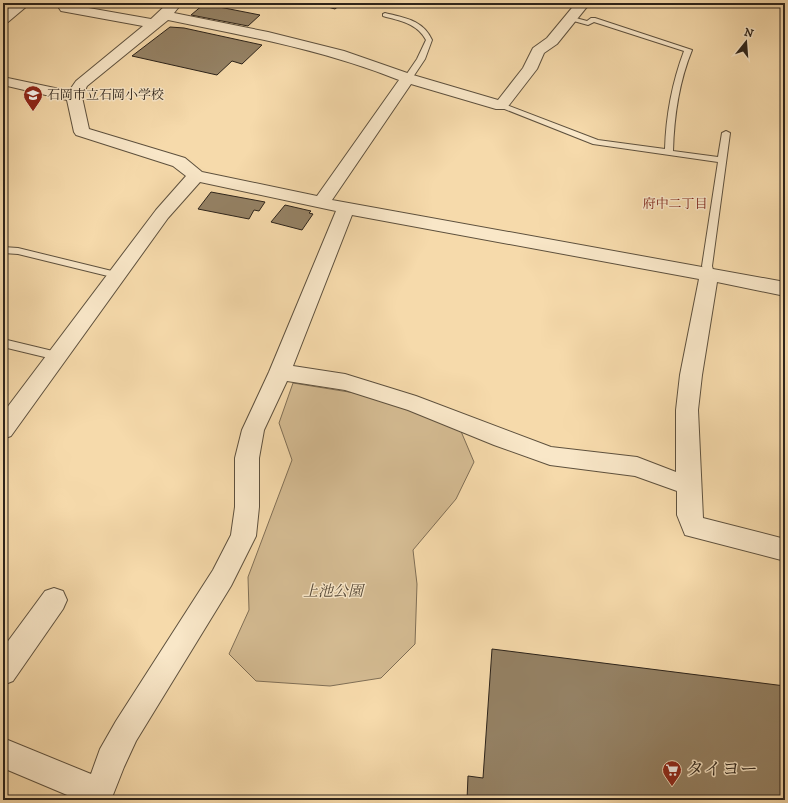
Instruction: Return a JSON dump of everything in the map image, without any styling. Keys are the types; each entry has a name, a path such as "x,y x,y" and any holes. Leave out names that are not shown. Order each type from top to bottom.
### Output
{"street":[{"path":"3,3 20,6 3,19"},
{"path":"175,3 160,19 81,84 74,97 82,132 178,162 196,176 346,208 785,289"},
{"path":"66,8 160,19 268,36 339,54 372,64 408,78 501,106 530,69 538,51 552,41 572,19 583,3"},
{"path":"322,202 408,78"},
{"path":"3,81 74,97"},
{"path":"3,430 162,214 196,176"},
{"path":"3,753 97,797 111,760 126,731 222,578 243,536 247,507 247,458 253,430 280,372 346,208"},
{"path":"709,274 691,375 687,410 689,515 694,527 785,550"},
{"path":"280,372 346,382 416,404 502,440 550,456 602,464 637,467 664,478 689,484"},
{"path":"3,671 54,600"}],"lane":[{"path":"385,15 416,24 425,31 429,40 421,59 408,78"},
{"path":"572,19 588,23 593,19 688,50 680,67 670,119 670,152"},
{"path":"501,106 596,142 636,149 670,152 722,160"},
{"path":"709,274 707,266 726,133"},
{"path":"3,250 18,251 116,275"},
{"path":"3,343 57,356"}],"green space":[{"name":"上池公園","path":"293,383 355,393 386,401 460,429 474,462 456,499 413,550 417,584 415,644 381,678 330,686 256,681 229,654 249,610 248,577 292,460 279,423"}],"building":[{"path":"314,3 349,3 344,7 340,5 335,9"},
{"path":"204,4 260,15 248,26 191,15"},
{"path":"170,27 184,28 262,45 242,64 232,61 217,75 132,56"},
{"path":"211,192 265,202 259,211 254,210 249,219 198,209"},
{"path":"285,205 311,211 309,213 313,214 302,230 271,222"},
{"path":"492,649 785,686 785,800 467,800 468,776 483,778"}],"place":[{"name":"石岡市立石岡小学校","path":"33,112"},
{"name":"タイヨー","path":"672,787"}],"district":[{"name":"府中二丁目","path":"675,204"}]}
